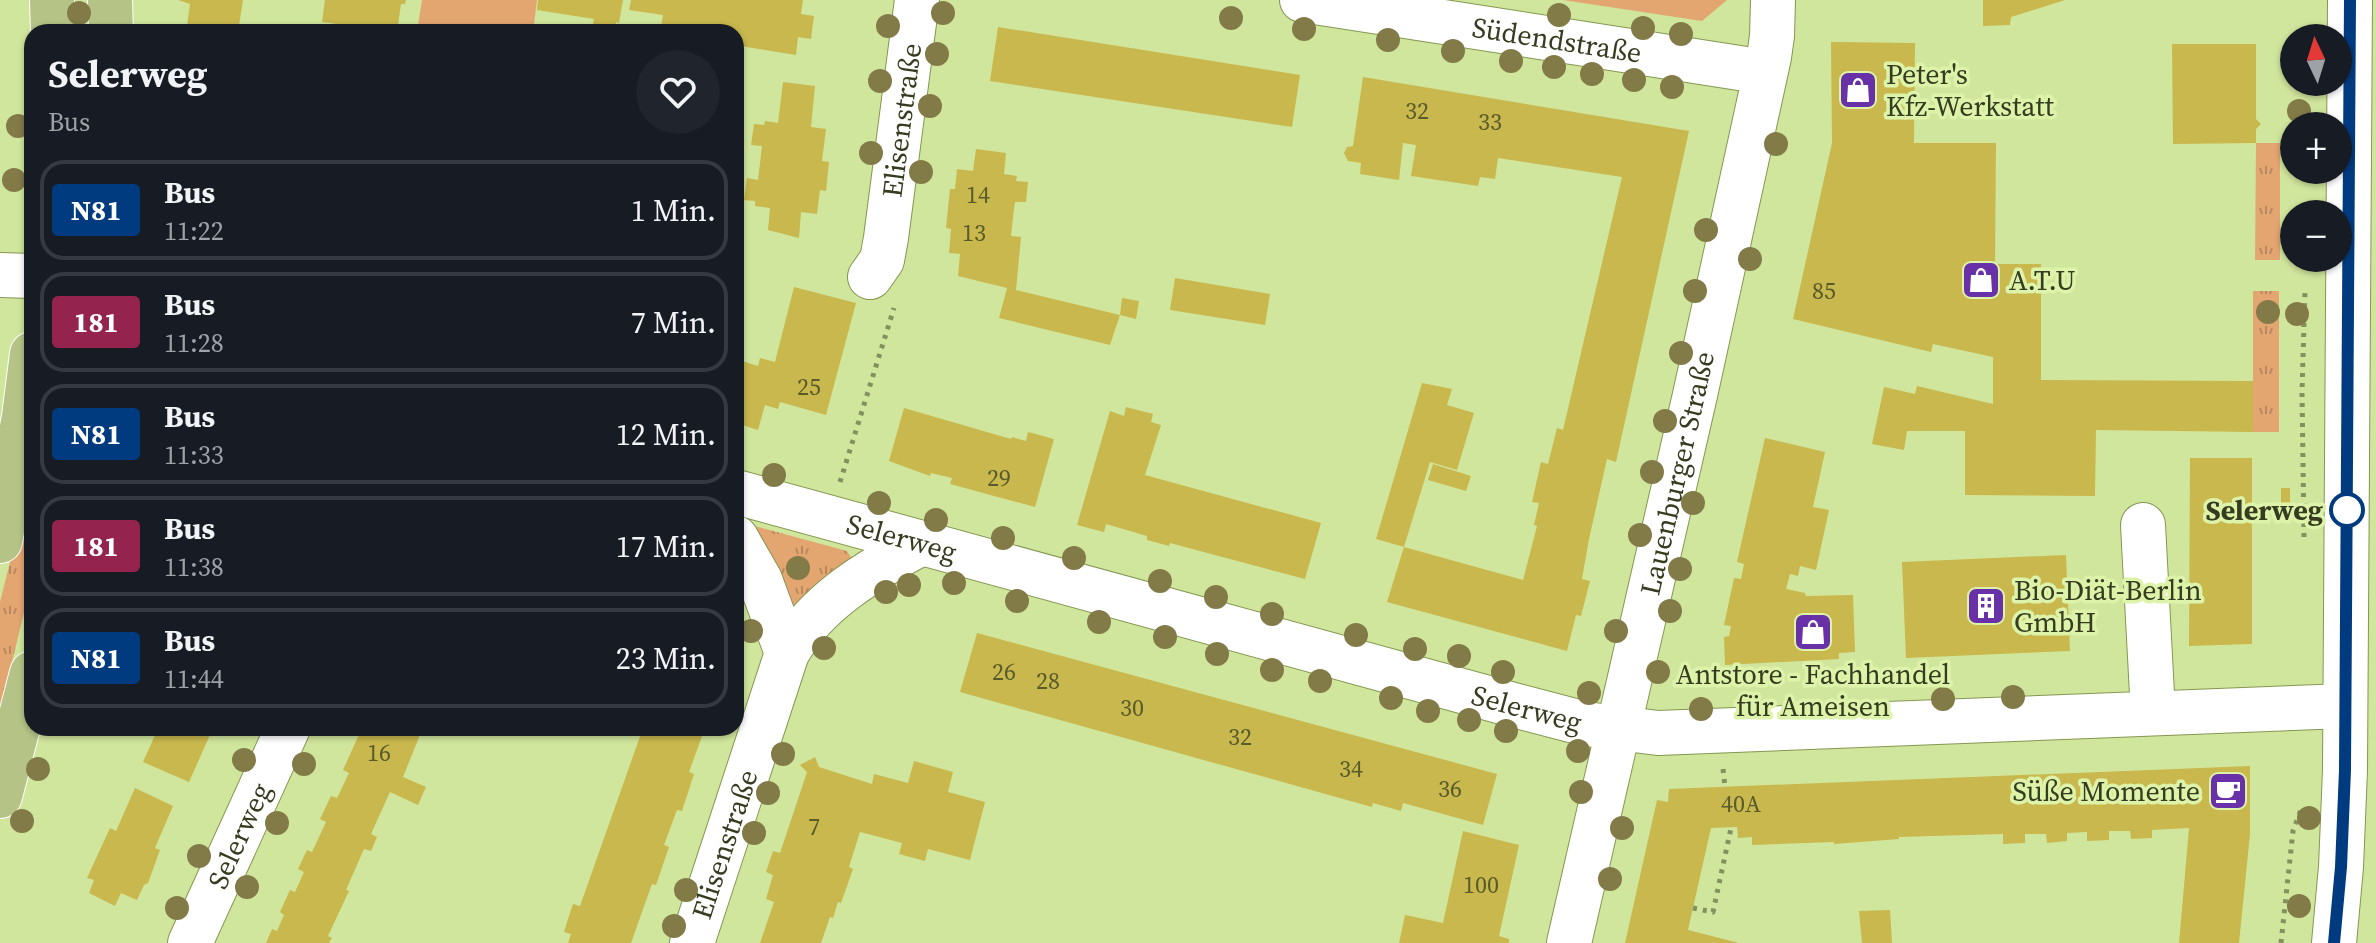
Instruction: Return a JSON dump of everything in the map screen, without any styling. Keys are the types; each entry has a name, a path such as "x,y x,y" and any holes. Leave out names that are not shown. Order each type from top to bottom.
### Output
{"main road":[{"path":"52,0 53,24"},
{"path":"110,0 111,24"},
{"path":"0,541 24,417"},
{"path":"0,796 24,704"}],"street":[{"name":"Elisenstraße","path":"884,271 917,0"},
{"name":"Südendstraße","path":"1302,0 1765,72"},
{"name":"Lauenburger Straße","path":"1569,943 1699,380 1765,72 1772,36 1773,0"},
{"path":"2334,943 2344,817 2350,0"},
{"path":"0,275 24,276"},
{"name":"Selerweg","path":"744,494 1529,709 1618,729 1658,733 2345,706"},
{"path":"2143,525 2153,713"},
{"name":"Elisenstraße","path":"692,943 787,653 799,633 820,610 881,564 922,543"},
{"path":"744,552 760,580 787,653"},
{"name":"Selerweg","path":"190,943 284,736"}],"path":[{"path":"840,481 884,271"},
{"path":"2281,943 2293,831 2306,796"},
{"path":"1693,908 1713,912 1731,828"}],"green space":[{"path":"422,0 537,0 534,24 418,24"},
{"path":"1563,0 1727,0 1702,21"},
{"path":"2256,143 2280,143 2280,260 2255,260"},
{"path":"2253,291 2279,291 2279,432 2253,432"},
{"path":"24,501 24,613 0,711 0,602"},
{"path":"752,527 847,551 852,559 790,612"}],"building":[{"path":"178,0 243,0 239,24 187,24 190,4"},
{"path":"325,0 406,0 405,4 401,4 398,24 322,22"},
{"path":"538,0 623,0 619,23 616,24 593,24 594,19 537,10"},
{"path":"631,0 803,0 801,14 814,16 811,39 798,37 796,55 744,47 744,24 661,24 663,15 629,10"},
{"path":"1983,0 2065,0 2011,17 2010,25 1983,26"},
{"path":"998,27 1300,75 1292,127 990,81"},
{"path":"1831,42 1915,43 1914,143 1996,143 1995,264 2041,264 2041,380 2253,381 2253,432 2096,430 2095,496 1965,495 1965,431 1907,431 1904,450 1872,444 1884,387 1915,394 1917,386 1993,404 1993,357 1933,344 1931,352 1793,319 1832,143"},
{"path":"2172,44 2256,44 2256,119 2261,124 2256,129 2256,143 2173,144"},
{"path":"1363,77 1689,131 1616,462 1607,459 1589,539 1582,579 1590,581 1581,616 1576,615 1567,651 1387,602 1404,547 1523,580 1537,526 1534,525 1539,503 1532,502 1541,462 1548,464 1557,428 1563,430 1622,177 1498,158 1495,179 1480,177 1478,186 1411,176 1416,145 1403,143 1399,180 1360,174 1361,163 1348,161 1344,153 1347,147 1353,146"},
{"path":"783,82 815,86 811,127 826,129 822,161 829,162 826,191 820,190 817,214 801,212 799,238 768,230 770,208 755,206 755,201 744,200 747,178 758,180 762,146 751,145 754,124 764,125 765,121 778,123"},
{"path":"976,149 1006,153 1004,174 1017,176 1016,181 1028,182 1026,202 1015,202 1013,217 1011,236 1021,237 1016,290 1120,315 1110,345 999,318 1007,288 958,276 960,254 949,253 951,229 946,228 950,189 955,189 957,169 973,171"},
{"path":"1175,278 1270,294 1265,325 1170,310"},
{"path":"794,287 856,303 826,415 780,402 778,409 765,405 758,430 744,426 744,362 758,366 760,358 775,362"},
{"path":"1122,298 1139,301 1136,319 1120,315"},
{"path":"1422,383 1452,389 1447,405 1474,413 1457,470 1430,462 1404,547 1376,539"},
{"path":"1126,407 1153,414 1151,422 1161,425 1145,475 1321,523 1305,579 1170,543 1169,546 1147,540 1147,536 1106,524 1104,532 1077,525 1110,411 1124,416"},
{"path":"904,408 1011,439 1026,441 1028,432 1054,439 1035,507 950,484 952,478 931,473 930,476 889,461"},
{"path":"1765,438 1825,452 1813,507 1829,510 1816,570 1800,566 1798,576 1790,574 1786,589 1805,593 1806,596 1853,595 1855,652 1839,653 1839,659 1725,665 1724,637 1729,636 1731,626 1724,625 1734,578 1741,579 1744,564 1737,562"},
{"path":"2190,458 2252,458 2252,644 2189,646"},
{"path":"1433,464 1471,476 1466,491 1428,480"},
{"path":"2281,488 2290,488 2290,510 2281,510"},
{"name":"Bio-Diät-Berlin GmbH","path":"2066,555 2070,651 1906,658 1902,562"},
{"path":"977,633 1497,774 1483,825 1403,803 1401,811 1373,803 1372,807 960,692"},
{"path":"155,736 209,736 189,782 143,762"},
{"path":"358,736 420,736 403,777 426,787 418,805 390,792 371,834 377,837 371,851 364,849 328,936 332,938 329,943 266,943 272,929 277,931 284,915 280,912 290,890 295,892 304,872 298,869 307,850 312,852 326,822 320,819 331,796 337,798 349,773 343,770"},
{"path":"640,736 702,736 689,772 694,774 682,811 677,810 664,845 669,847 656,885 652,884 631,943 568,943 571,934 564,932 573,904 580,906"},
{"path":"815,757 819,767 872,784 874,774 908,783 914,761 953,772 948,792 985,802 970,860 928,849 925,861 899,854 902,843 860,832 849,867 853,869 841,903 838,902 833,918 830,917 821,943 760,943 774,902 766,899 773,875 766,872 773,851 780,853 807,772 800,765"},
{"path":"2250,766 2250,834 2239,943 2179,943 2189,828 2152,830 2152,838 2131,839 2130,831 2109,831 2109,840 2087,841 2087,832 2067,833 2067,841 2047,843 2046,834 2025,834 2025,843 2003,844 2003,834 1899,837 1834,844 1752,845 1752,837 1738,838 1737,827 1711,828 1688,930 1739,943 1625,943 1657,800 1668,802 1669,789"},
{"path":"135,788 173,806 155,848 160,850 148,883 137,900 121,893 115,906 89,893 94,880 87,878 110,828 116,831"},
{"path":"1463,831 1519,845 1499,936 1509,939 1509,943 1399,943 1405,915 1443,923"},
{"path":"1890,910 1892,943 1862,943 1859,911"}],"bus line":[{"name":"N81","path":"2334,943 2345,770 2350,0"}],"place":[{"name":"Peter's Kfz-Werkstatt","path":"1858,90"},
{"name":"A.T.U","path":"1981,280"},
{"name":"Selerweg","path":"2347,510"},
{"name":"Bio-Diät-Berlin GmbH","path":"1986,606"},
{"name":"Antstore - Fachhandel für Ameisen","path":"1813,632"},
{"name":"Süße Momente","path":"2228,791"}]}
